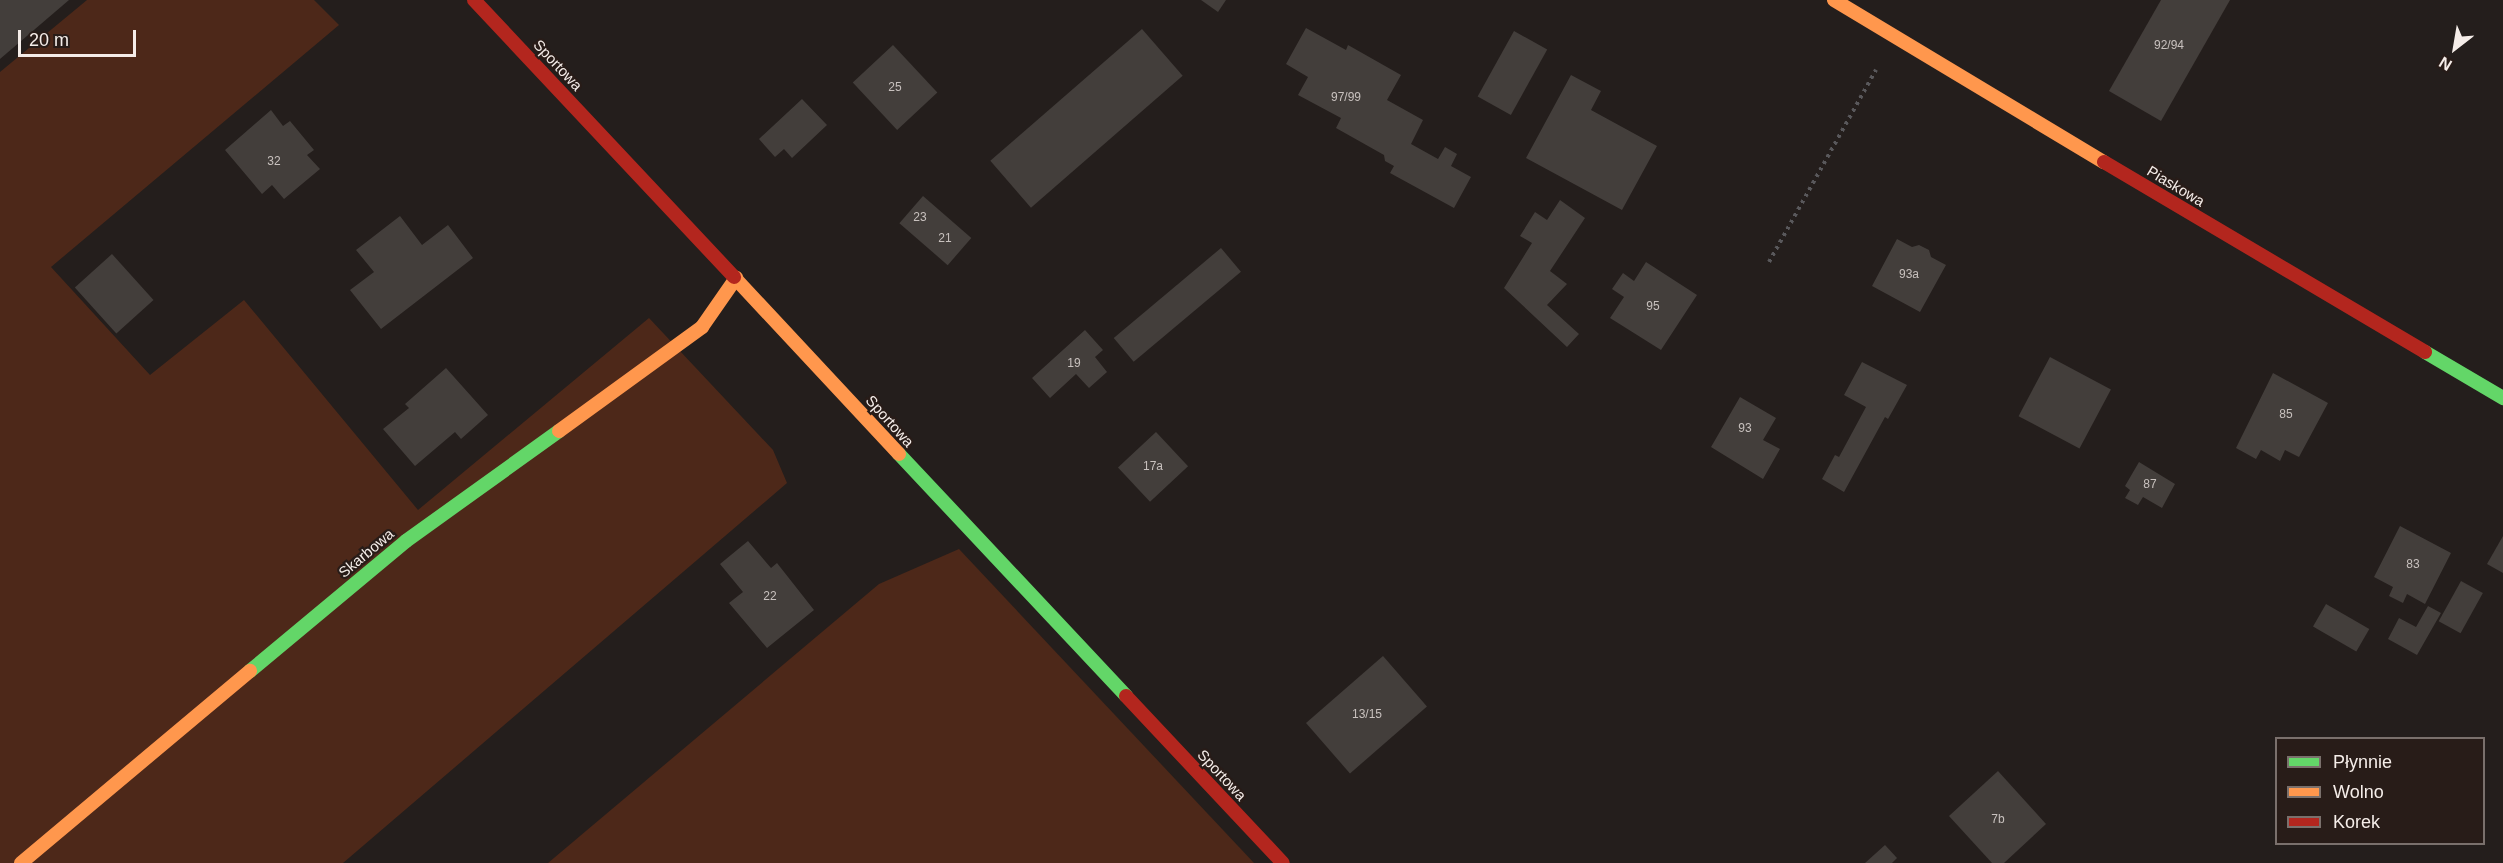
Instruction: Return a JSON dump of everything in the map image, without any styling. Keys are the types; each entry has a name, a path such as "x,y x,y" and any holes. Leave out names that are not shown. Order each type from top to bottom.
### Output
{"street":[{"name":"Sportowa","path":"474,0 1282,863"},
{"name":"Piaskowa","path":"1834,0 1894,38 2503,398"},
{"name":"Skarbowa","path":"21,863 405,542 702,327 736,278"}],"path":[{"path":"1769,262 1894,38"}],"shaded area":[{"path":"87,0 314,0 339,25 51,267 150,375 244,300 418,510 649,318 773,450 787,483 343,863 0,863 0,72"},
{"path":"959,549 1254,863 548,863 879,584"}],"building":[{"path":"0,0 69,0 0,59"},
{"path":"1201,0 1226,0 1218,12"},
{"path":"2161,0 2230,0 2161,121 2109,91"},
{"path":"1306,28 1346,50 1348,45 1401,75 1387,100 1423,120 1411,144 1438,159 1445,147 1457,154 1451,166 1471,177 1454,208 1390,173 1394,166 1385,161 1384,155 1336,128 1341,118 1298,95 1308,77 1286,64"},
{"path":"1142,29 1183,76 1031,208 990,161"},
{"path":"1514,31 1547,49 1511,115 1478,97"},
{"path":"893,45 937,93 897,130 853,83"},
{"path":"1571,75 1601,91 1591,110 1657,146 1622,210 1526,158"},
{"path":"802,99 827,125 792,158 784,149 775,157 759,139"},
{"path":"271,110 283,126 290,121 314,150 307,155 320,169 284,199 272,185 262,194 225,150"},
{"path":"923,196 971,238 948,265 899,223"},
{"path":"1560,200 1585,218 1550,271 1567,284 1547,305 1579,334 1567,347 1504,288 1532,243 1520,236 1535,212 1547,220"},
{"path":"400,216 422,245 448,225 473,258 381,329 350,290 374,272 356,250"},
{"path":"1897,239 1912,247 1919,245 1929,250 1931,257 1946,265 1920,312 1872,286"},
{"path":"1221,248 1241,272 1134,362 1114,338"},
{"path":"112,254 153,300 116,334 75,287"},
{"path":"1646,262 1697,295 1661,350 1610,318 1624,297 1612,289 1623,273 1634,281"},
{"path":"1085,330 1103,350 1095,357 1107,372 1089,388 1076,374 1050,398 1032,378"},
{"path":"2050,357 2111,389 2079,449 2019,416"},
{"path":"1862,362 1907,385 1888,419 1885,417 1844,492 1822,479 1835,455 1839,457 1866,407 1844,395"},
{"path":"446,368 488,415 461,439 455,432 415,466 383,429 409,408 405,404"},
{"path":"2273,373 2328,403 2299,457 2285,450 2280,461 2261,450 2256,459 2236,448"},
{"path":"1740,397 1776,418 1763,440 1780,449 1763,479 1711,447"},
{"path":"1156,432 1188,466 1150,502 1118,467"},
{"path":"2139,462 2175,484 2162,508 2143,497 2138,505 2125,498 2130,490 2125,486"},
{"path":"2400,526 2451,553 2425,604 2407,594 2403,603 2389,596 2393,587 2374,577"},
{"path":"2503,536 2503,573 2487,564"},
{"path":"748,541 771,568 777,563 814,610 767,648 729,603 743,592 720,564"},
{"path":"2461,581 2483,593 2461,633 2439,621"},
{"path":"2326,604 2369,629 2356,652 2313,627"},
{"path":"2428,606 2441,613 2417,655 2388,639 2399,618 2416,627"},
{"path":"1383,656 1427,707 1350,773 1306,723"},
{"path":"1998,771 2046,824 2004,863 1992,863 1949,816"},
{"path":"1885,845 1897,858 1892,863 1865,863"}],"traffic: fast":[{"path":"2425,352 2503,398"},
{"path":"250,671 406,541 559,431"},
{"path":"899,454 1126,696"}],"traffic: slow":[{"path":"1834,0 2104,162"},
{"path":"734,277 899,454"},
{"path":"559,431 702,327 736,278"},
{"path":"21,863 250,671"}],"traffic: jam":[{"path":"474,0 734,277"},
{"path":"2104,162 2425,352"},
{"path":"1126,696 1283,863"}]}
